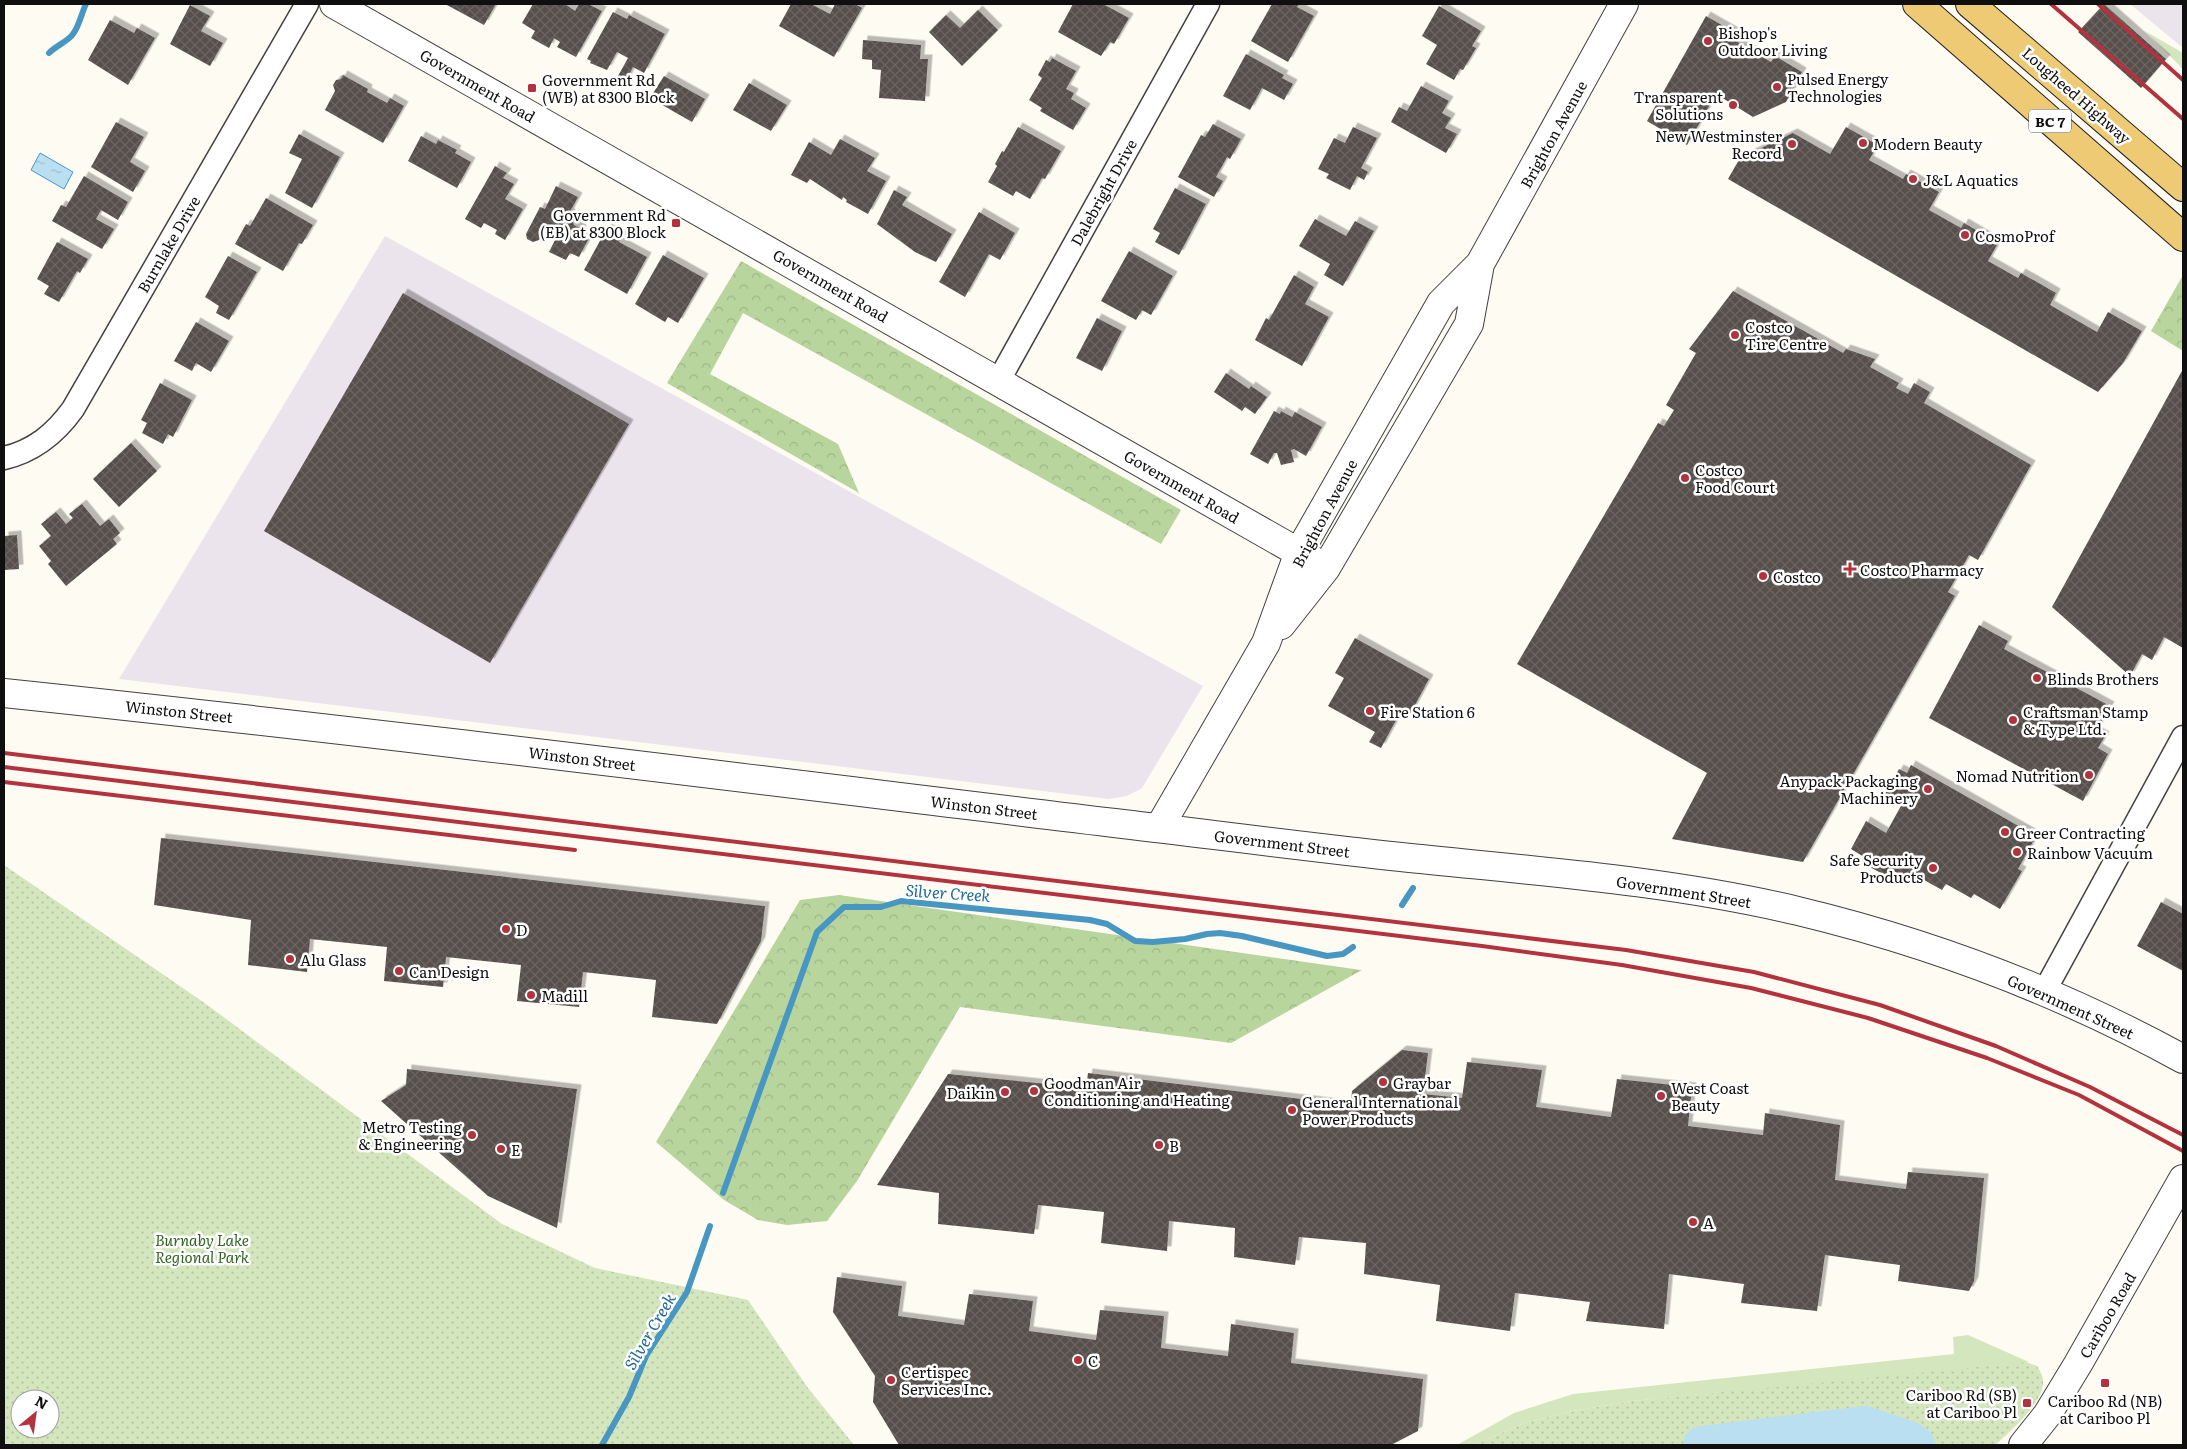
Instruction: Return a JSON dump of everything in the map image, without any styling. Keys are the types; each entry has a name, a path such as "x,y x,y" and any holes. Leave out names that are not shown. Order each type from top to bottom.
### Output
{"main road":[{"name":"BC 7","path":"1917,4 2183,238"},
{"name":"Lougheed Highway","path":"1970,4 2183,187"}],"street":[{"name":"Burnlake Drive","path":"4,458 24,452 38,444 52,434 73,410 307,4"},
{"name":"Government Road","path":"334,4 1326,568"},
{"name":"Dalebright Drive","path":"998,380 1208,4"},
{"name":"Brighton Avenue","path":"1266,643 1299,552 1441,303 1480,264 1624,4"},
{"name":"Brighton Avenue","path":"1159,828 1266,643 1326,568 1469,324 1480,264"},
{"name":"Winston Street","path":"4,693 241,718 1159,828"},
{"path":"2044,992 2183,737"},
{"name":"Government Street","path":"1159,828 1647,884 1724,896 1800,912 1868,931 1985,969 2044,992 2183,1058"},
{"name":"Cariboo Road","path":"2024,1445 2047,1415 2078,1364 2183,1179"}],"shaded area":[{"path":"2130,4 2183,4 2183,48"},
{"path":"385,236 1203,686 1142,788 1127,796 1109,799 119,679"}],"green space":[{"path":"2145,31 2183,53 2183,69"},
{"path":"741,261 1181,510 1161,544 743,313 710,374 838,444 859,493 667,383"},
{"path":"2183,275 2183,351 2151,331"},
{"name":"Burnaby Lake Regional Park","path":"4,865 206,1004 502,1224 595,1268 748,1300 808,1388 854,1445 4,1445"},
{"path":"839,895 1362,970 1231,1043 960,1007 857,1181 827,1221 787,1225 758,1220 724,1200 656,1142 800,900"},
{"path":"1968,1335 2029,1362 1632,1401 1573,1411 1524,1423 1474,1445 1457,1445 1514,1413 1573,1394 1954,1354 1953,1337"},
{"path":"2023,1361 2037,1366 2042,1374 2042,1388 2039,1397 2025,1416 1995,1445 1474,1445 1524,1423 1573,1411 1632,1401"}],"water":[{"path":"40,153 73,172 64,189 31,170"}],"building":[{"path":"445,4 496,4 484,25"},
{"path":"533,4 565,4 575,11 579,4 588,4 602,11 576,57 557,47 560,42 554,38 549,48 531,38 535,31 522,23"},
{"path":"791,4 811,4 830,14 835,4 855,4 862,8 834,57 779,26"},
{"path":"1073,4 1103,4 1129,18 1114,44 1110,42 1101,56 1058,32"},
{"path":"1272,4 1299,4 1297,7 1314,16 1288,62 1251,41"},
{"path":"2104,4 2166,59 2141,88 2078,32"},
{"path":"190,5 210,16 201,31 223,43 210,66 170,44"},
{"path":"1439,6 1481,31 1472,46 1476,48 1463,70 1460,69 1454,80 1426,64 1437,45 1422,36"},
{"path":"978,10 998,30 962,66 929,32 946,15 960,28"},
{"path":"613,12 627,19 629,15 665,34 644,73 633,67 626,81 618,76 628,58 617,52 607,70 590,63 591,61 587,59"},
{"path":"1706,16 1734,32 1731,38 1771,62 1775,56 1802,72 1786,102 1753,117 1716,94 1687,145 1647,121"},
{"path":"110,20 134,33 137,28 155,38 128,85 88,60"},
{"path":"863,40 921,45 920,59 928,59 925,101 879,98 881,70 872,69 872,60 862,59"},
{"path":"1246,54 1284,75 1282,78 1293,84 1284,100 1262,88 1250,110 1223,96"},
{"path":"1052,58 1076,71 1066,89 1074,93 1071,99 1086,108 1073,130 1040,111 1042,108 1029,100 1042,78 1038,75 1046,60 1050,62"},
{"path":"343,75 368,89 367,92 387,103 390,98 404,106 383,143 325,110 335,91 333,85"},
{"path":"664,76 705,99 692,122 650,98"},
{"path":"749,83 787,105 771,131 733,110"},
{"path":"1421,86 1449,101 1442,113 1451,118 1445,128 1457,134 1446,153 1391,122 1399,107 1407,111"},
{"path":"116,122 144,137 130,162 145,171 133,192 91,167"},
{"path":"1213,124 1241,139 1230,159 1227,157 1216,177 1223,181 1214,197 1178,177 1201,135 1205,137"},
{"path":"1018,127 1061,151 1045,179 1042,178 1030,199 1016,191 1013,196 988,182 997,166 995,164 1002,151 1004,152"},
{"path":"1353,127 1377,138 1361,168 1368,172 1364,180 1357,176 1350,190 1326,178 1329,174 1318,169 1334,138 1345,143"},
{"path":"1846,127 1878,145 1869,160 1903,179 1906,174 1939,192 1929,210 1961,228 1964,223 1998,243 1988,261 2018,278 2021,273 2056,293 2050,305 2097,332 2108,312 2142,331 2123,363 2098,392 1728,179 1740,158 1793,133 1830,154"},
{"path":"299,134 340,157 312,208 285,193 302,159 289,153"},
{"path":"421,136 436,144 438,140 457,150 455,153 471,162 457,188 408,161"},
{"path":"840,139 875,158 867,171 886,181 868,214 846,202 847,200 843,197 842,200 810,179 807,183 791,175 809,142 831,155"},
{"path":"495,166 507,173 503,178 514,184 505,199 523,209 505,240 495,234 497,230 484,223 481,228 465,219"},
{"path":"84,176 128,202 118,220 101,210 96,219 114,229 102,249 52,221 61,205 66,207"},
{"path":"556,186 578,197 570,212 574,225 582,229 579,235 588,240 579,257 570,253 566,260 549,252 555,240 542,234 539,240 533,242 527,239 526,234 540,207 545,209"},
{"path":"1175,188 1206,204 1179,255 1155,242 1160,233 1153,229"},
{"path":"894,190 907,197 902,205 952,234 936,262 915,252 877,224"},
{"path":"266,198 313,225 302,244 299,243 283,271 235,244 246,224 250,226"},
{"path":"979,212 1015,233 1000,260 989,254 965,297 939,282"},
{"path":"1315,219 1346,236 1355,221 1374,231 1343,286 1324,275 1330,264 1299,246"},
{"path":"607,228 622,236 619,242 647,257 627,294 584,270"},
{"path":"57,242 88,259 80,273 77,271 59,302 44,294 49,286 37,279"},
{"path":"1129,251 1173,276 1151,315 1142,310 1136,320 1101,301"},
{"path":"663,255 704,278 678,323 668,317 665,322 635,304"},
{"path":"228,256 257,272 229,320 216,313 219,306 205,297"},
{"path":"1294,275 1314,287 1305,304 1329,317 1302,366 1255,340 1266,318 1269,320"},
{"name":"Costco","path":"1733,291 1843,353 1846,349 1875,359 1870,367 1899,383 1896,388 1908,394 1914,383 1930,392 1924,403 2031,465 1978,560 1969,555 1948,592 1955,596 1803,862 1672,839 1707,773 1517,664 1658,423 1664,426 1674,410 1666,405 1696,353 1689,349"},
{"path":"403,293 629,424 490,663 264,531"},
{"path":"1097,318 1122,331 1102,371 1076,358"},
{"path":"196,322 229,341 211,372 196,363 192,371 174,361"},
{"path":"2183,369 2183,648 2164,637 2152,660 2142,654 2130,676 2052,607"},
{"path":"1226,373 1249,389 1251,386 1267,397 1255,414 1245,407 1242,411 1214,392"},
{"path":"160,383 192,400 173,437 168,434 163,444 142,433 147,423 141,420"},
{"path":"1274,411 1280,414 1281,411 1292,417 1295,412 1322,427 1306,456 1294,449 1291,450 1294,462 1281,465 1277,453 1274,453 1268,464 1250,454"},
{"path":"131,443 157,471 119,507 93,479"},
{"path":"82,504 100,526 109,519 120,533 113,539 117,544 66,586 48,564 51,561 39,546 51,536 41,524 56,512 66,524 73,518 69,514"},
{"path":"17,535 19,569 4,570 4,536"},
{"path":"1979,625 2008,641 2004,649 2110,706 2096,731 2105,736 2098,748 2108,754 2083,801 1929,718"},
{"path":"1355,638 1429,679 1409,716 1401,711 1381,748 1369,742 1375,732 1328,706 1344,678 1335,673"},
{"path":"1911,765 2036,836 2018,869 2022,871 2000,909 1974,894 1971,898 1946,884 1942,890 1917,876 1914,883 1892,870 1888,877 1861,862 1864,857 1851,849 1866,821 1886,833 1902,804 1885,794 1899,769 1907,773"},
{"name":"D","path":"161,838 765,906 761,941 717,1024 652,1017 656,980 583,972 579,1007 517,1001 521,965 446,957 443,987 384,981 387,947 310,939 307,972 248,965 251,920 154,905"},
{"path":"2161,902 2183,914 2183,971 2137,946"},
{"path":"1402,1050 1428,1053 1423,1094 1462,1098 1467,1062 1542,1070 1536,1107 1611,1117 1617,1079 1692,1087 1688,1126 1763,1135 1765,1113 1840,1125 1835,1180 1906,1189 1908,1172 1984,1178 1974,1281 1969,1291 1898,1281 1900,1265 1825,1255 1817,1311 1741,1303 1744,1284 1669,1274 1664,1329 1586,1321 1590,1302 1515,1293 1510,1331 1436,1321 1440,1285 1364,1274 1366,1243 1299,1237 1295,1265 1234,1257 1235,1228 1169,1221 1167,1251 1101,1243 1104,1212 1038,1205 1034,1234 938,1224 939,1193 877,1185 948,1074 1086,1088 1088,1073 1351,1105 1352,1091"},
{"name":"E","path":"407,1069 577,1089 557,1228 488,1196 381,1101 406,1085"},
{"name":"C","path":"837,1277 902,1286 898,1316 964,1325 969,1294 1033,1301 1029,1331 1096,1340 1100,1310 1164,1316 1161,1348 1228,1356 1231,1324 1294,1333 1291,1363 1423,1379 1418,1431 1391,1445 899,1445 873,1402 875,1376 833,1312"}],"waterway":[{"path":"49,53 71,36 77,27 86,4"},
{"name":"Silver Creek","path":"1402,905 1413,888"},
{"name":"Silver Creek","path":"723,1193 817,932 844,907 881,907 901,901 1090,920 1107,924 1135,941 1153,942 1185,939 1220,933 1242,936 1327,956 1343,954 1353,947"},
{"name":"Silver Creek","path":"602,1445 629,1397 646,1356 687,1292 710,1226"},
{"path":"1702,1445 1865,1425 1909,1440 1916,1445"}],"railway":[{"path":"2051,4 2183,119"},
{"path":"2098,4 2183,80"},
{"path":"4,753 1626,950 1754,972 1880,1005 1996,1046 2090,1087 2183,1135"},
{"path":"4,767 1482,946 1622,965 1751,988 1868,1018 1987,1058 2079,1095 2183,1151"},
{"path":"4,782 575,850"}],"place":[{"name":"Bishop's Outdoor Living","path":"1708,41"},
{"name":"Pulsed Energy Technologies","path":"1777,87"},
{"name":"Government Rd (WB) at 8300 Block","path":"532,88"},
{"name":"Transparent Solutions","path":"1733,105"},
{"name":"Modern Beauty","path":"1863,143"},
{"name":"New Westminster Record","path":"1792,144"},
{"name":"J&L Aquatics","path":"1913,179"},
{"name":"Government Rd (EB) at 8300 Block","path":"676,223"},
{"name":"CosmoProf","path":"1965,235"},
{"name":"Costco Tire Centre","path":"1735,335"},
{"name":"Costco Food Court","path":"1685,478"},
{"name":"Costco Pharmacy","path":"1850,569"},
{"name":"Costco","path":"1763,576"},
{"name":"Blinds Brothers","path":"2037,678"},
{"name":"Fire Station 6","path":"1370,711"},
{"name":"Craftsman Stamp & Type Ltd.","path":"2013,720"},
{"name":"Nomad Nutrition","path":"2089,775"},
{"name":"Anypack Packaging Machinery","path":"1928,789"},
{"name":"Greer Contracting","path":"2005,832"},
{"name":"Rainbow Vacuum","path":"2017,852"},
{"name":"Safe Security Products","path":"1933,868"},
{"name":"D","path":"506,929"},
{"name":"Alu Glass","path":"290,959"},
{"name":"Can Design","path":"399,971"},
{"name":"Madill","path":"531,995"},
{"name":"Graybar","path":"1383,1082"},
{"name":"Goodman Air Conditioning and Heating","path":"1034,1091"},
{"name":"Daikin","path":"1005,1092"},
{"name":"West Coast Beauty","path":"1661,1096"},
{"name":"General International Power Products","path":"1292,1110"},
{"name":"Metro Testing & Engineering","path":"472,1135"},
{"name":"B","path":"1159,1145"},
{"name":"E","path":"501,1149"},
{"name":"A","path":"1693,1222"},
{"name":"C","path":"1078,1360"},
{"name":"Certispec Services Inc.","path":"891,1380"},
{"name":"Cariboo Rd (NB) at Cariboo Pl","path":"2105,1383"},
{"name":"Cariboo Rd (SB) at Cariboo Pl","path":"2027,1403"}]}
